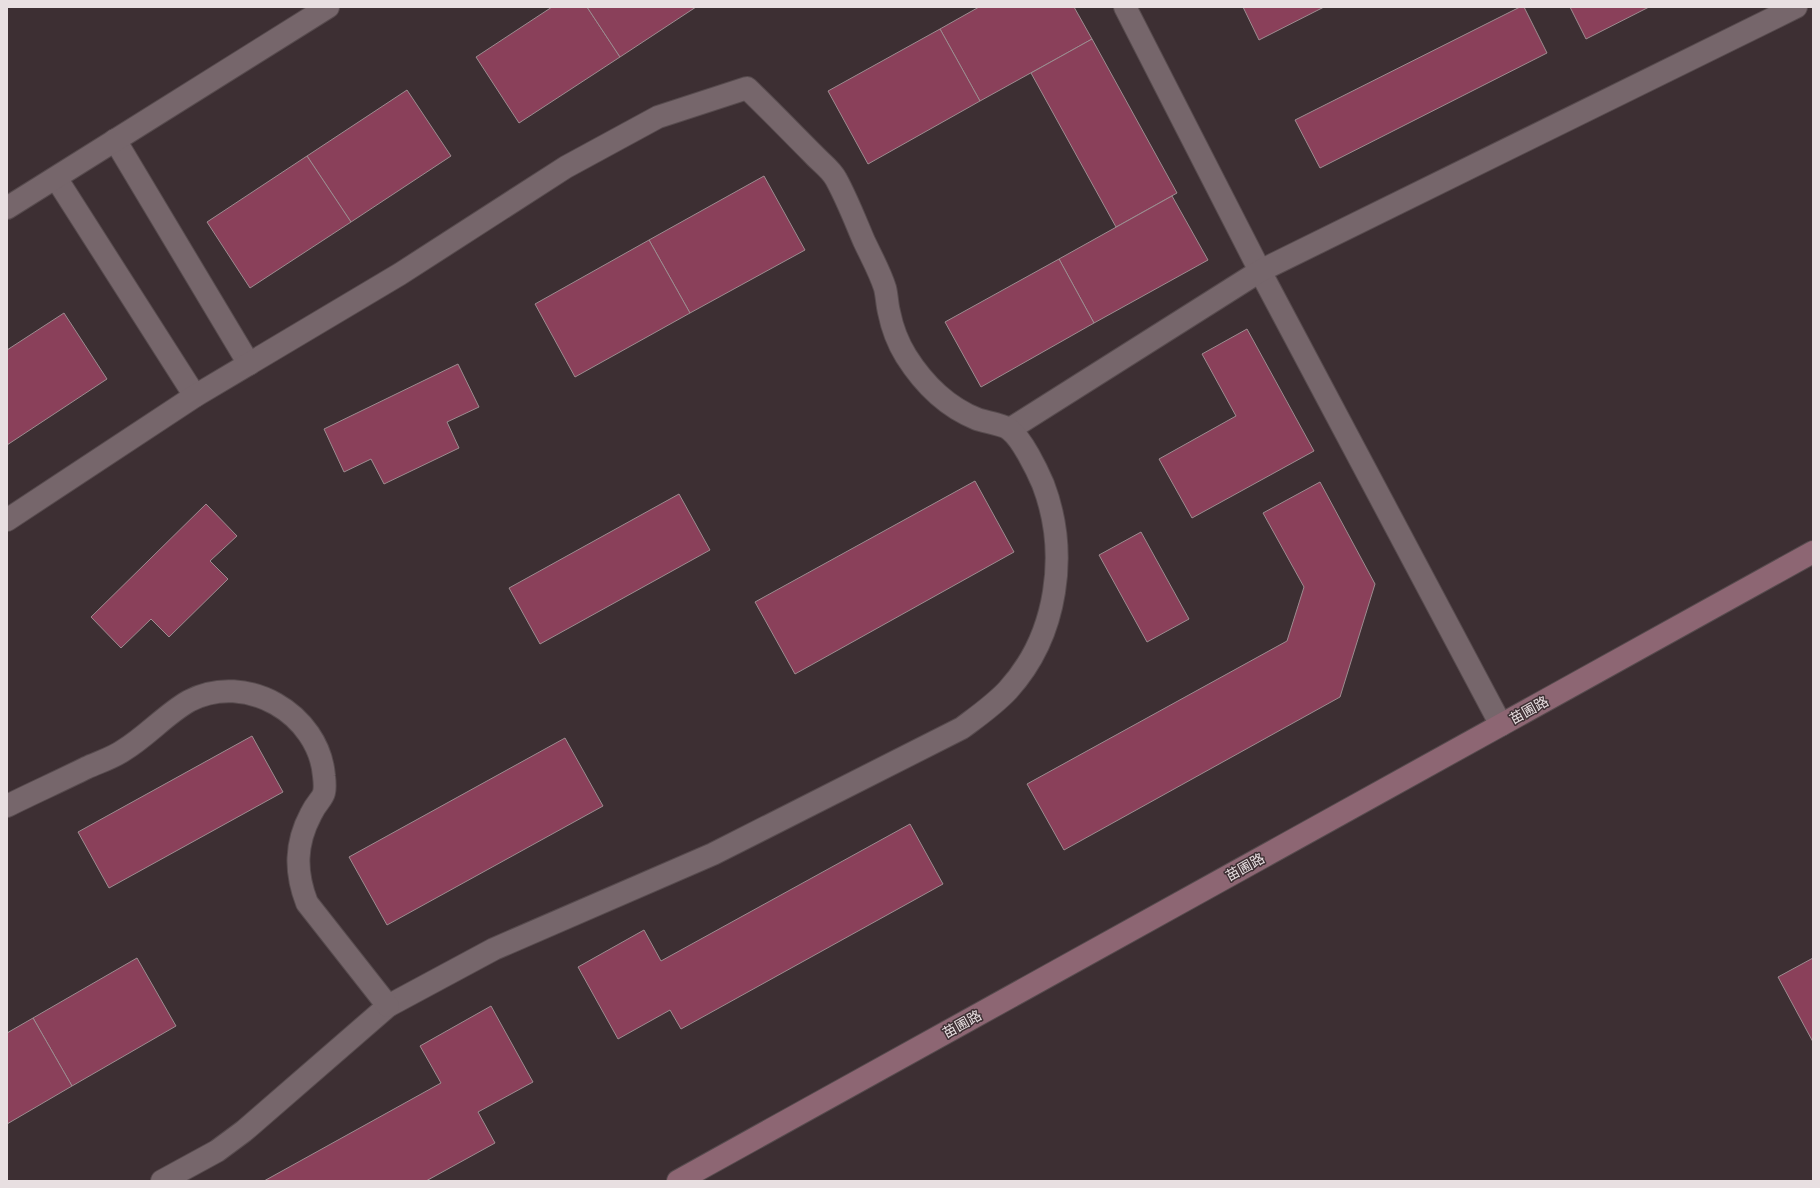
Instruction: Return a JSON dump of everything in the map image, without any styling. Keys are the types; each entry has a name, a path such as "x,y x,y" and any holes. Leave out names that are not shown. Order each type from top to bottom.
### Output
{"street":[{"path":"7,208 328,7"},
{"path":"1125,7 1260,272 1501,725"},
{"path":"1010,429 1260,272 1796,7"},
{"path":"7,520 196,396 400,274 566,167 658,117 747,88 835,177 885,289 895,334 905,355 918,374 934,391 964,413 989,424 1010,429 1039,474 1049,500 1055,527 1057,554 1056,581 1051,608 1041,637 1027,664 1009,689 987,710 962,728 713,854 494,949 388,1006 244,1131 217,1151 162,1181"},
{"path":"115,140 249,364"},
{"path":"56,178 196,396"},
{"name":"苗圃路","path":"678,1181 1813,552"},
{"path":"7,806 124,750 189,701 207,694 227,692 246,693 265,698 282,707 298,720 311,736 320,755 324,776 324,796 312,811 303,830 298,849 297,867 300,886 307,903 388,1006"}],"building":[{"path":"552,7 587,7 620,57 519,123 476,57"},
{"path":"587,7 696,7 620,57"},
{"path":"979,7 1074,7 1092,39 980,101 940,29"},
{"path":"1243,7 1324,7 1259,40"},
{"path":"1520,7 1524,7 1547,53 1320,168 1295,120"},
{"path":"1570,7 1649,7 1586,39"},
{"path":"940,29 980,101 868,164 828,91"},
{"path":"1092,39 1177,193 1116,227 1031,73"},
{"path":"407,90 451,156 351,222 307,156"},
{"path":"307,156 351,222 250,288 207,222"},
{"path":"764,176 805,250 690,313 649,240"},
{"path":"1172,196 1208,260 1094,323 1059,259"},
{"path":"649,240 690,313 575,377 535,304"},
{"path":"1059,259 1094,323 981,387 945,322"},
{"path":"64,313 107,379 7,445 7,350"},
{"path":"1247,329 1314,451 1192,518 1159,459 1236,416 1202,354"},
{"path":"458,364 479,407 447,422 459,448 384,484 371,459 344,472 324,429"},
{"path":"975,481 1014,552 795,674 755,602"},
{"path":"1320,482 1375,584 1340,697 1064,850 1027,784 1287,641 1304,587 1263,513"},
{"path":"679,494 710,550 540,644 509,588"},
{"path":"206,504 237,536 210,561 228,579 169,637 151,619 121,648 91,617"},
{"path":"1141,532 1189,619 1147,642 1099,555"},
{"path":"252,736 283,792 109,888 78,832"},
{"path":"565,738 603,806 387,925 349,857"},
{"path":"910,824 943,884 681,1029 670,1010 618,1039 578,967 644,930 661,961"},
{"path":"137,958 176,1026 72,1086 33,1018"},
{"path":"1813,958 1813,1042 1778,977"},
{"path":"491,1006 533,1082 478,1112 495,1143 426,1181 264,1181 441,1083 420,1046"},
{"path":"33,1018 72,1086 7,1124 7,1033"}]}
